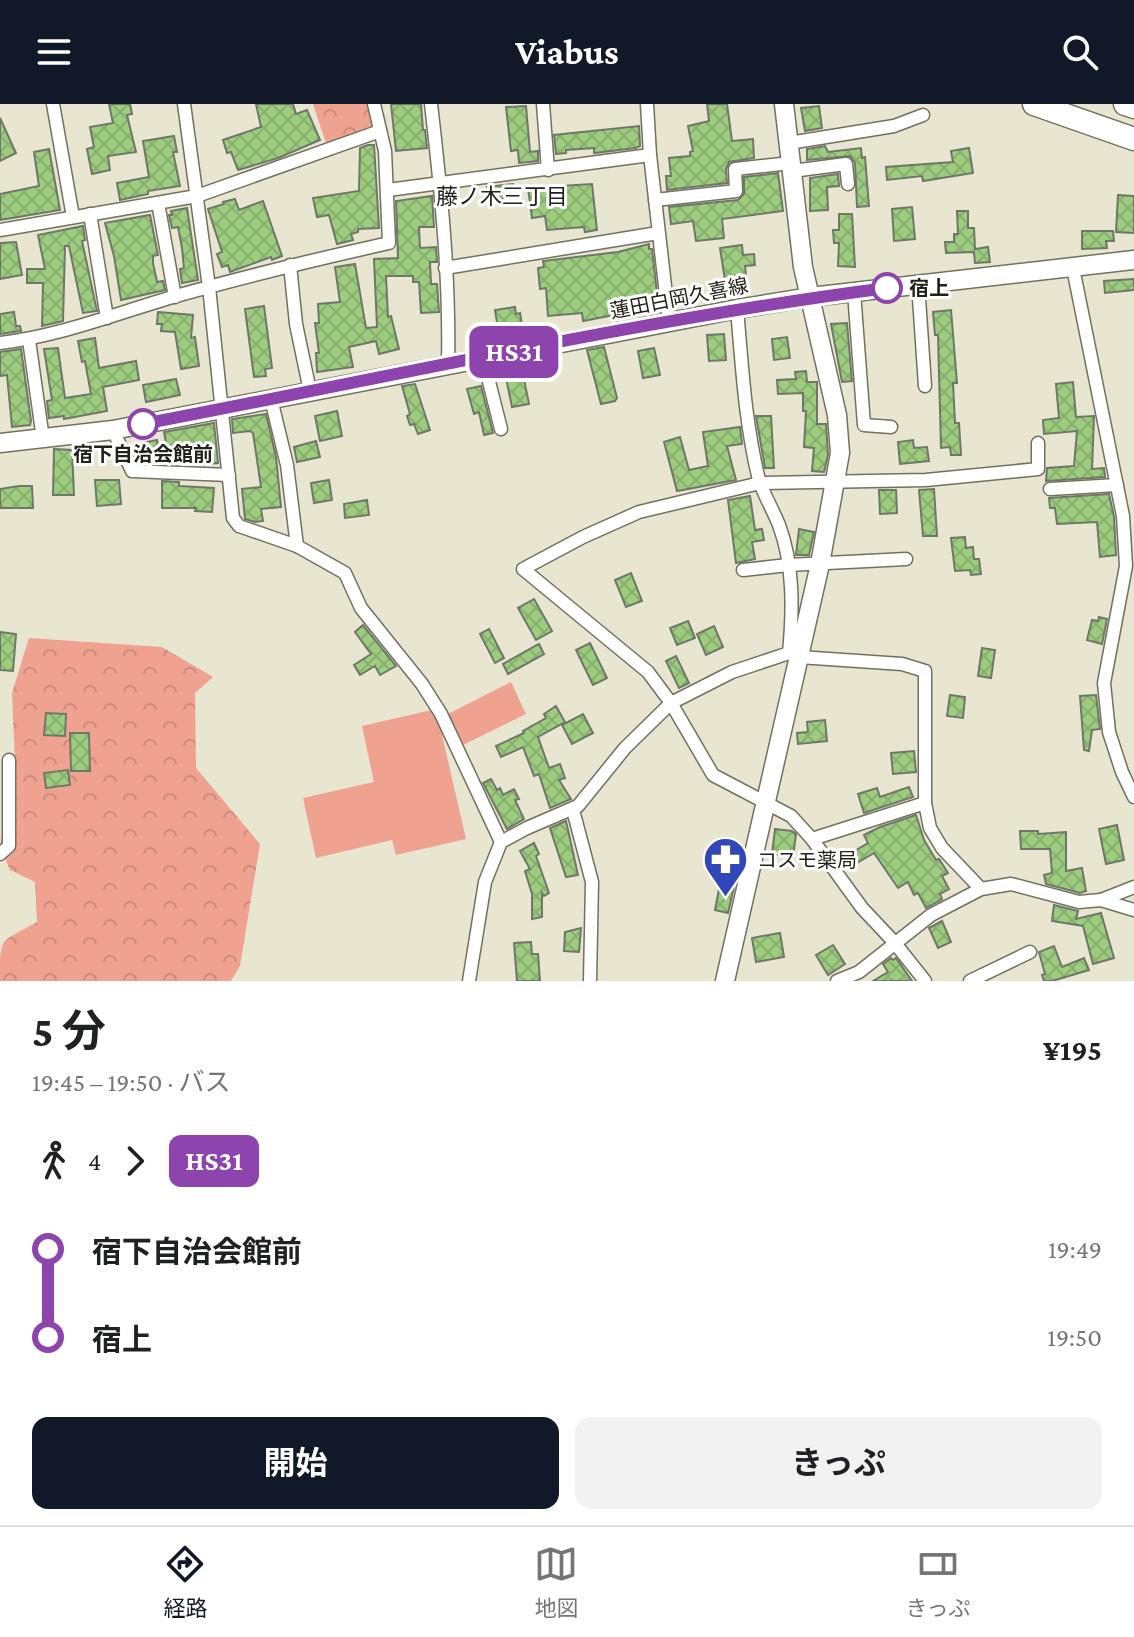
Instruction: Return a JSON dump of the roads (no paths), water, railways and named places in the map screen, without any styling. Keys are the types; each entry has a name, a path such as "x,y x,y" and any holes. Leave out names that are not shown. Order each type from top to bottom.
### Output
{"highway":[{"path":"1034,104 1134,139"},
{"path":"1125,104 1134,107"}],"main road":[{"path":"725,981 794,655 820,564 840,453 837,415 803,267 784,104"},
{"name":"蓮田白岡久喜線","path":"0,443 113,430 669,321 810,297 1134,260"}],"street":[{"path":"53,104 73,217"},
{"path":"184,104 209,287 233,518 239,526 297,546 345,573 361,608 422,684 441,714 501,842"},
{"path":"0,343 58,334 209,287 389,243 385,151 374,104"},
{"path":"431,104 441,185 448,365"},
{"path":"543,104 548,170"},
{"path":"647,104 669,321"},
{"path":"789,143 894,126 923,115"},
{"path":"0,230 197,196 380,131"},
{"path":"388,190 650,155"},
{"path":"655,200 736,191 735,169 846,164 848,184"},
{"path":"158,203 175,297"},
{"path":"90,214 107,318"},
{"path":"445,268 658,233"},
{"path":"290,265 296,324 310,391"},
{"path":"1073,268 1117,485 1129,516 1126,566 1104,683 1109,732 1134,797"},
{"path":"918,284 925,386"},
{"path":"854,292 864,425 891,427"},
{"path":"737,309 745,412 760,483 780,528 788,565 794,655"},
{"path":"29,340 43,439"},
{"path":"483,358 501,429"},
{"path":"271,399 287,465 297,546"},
{"path":"113,430 132,471 229,475"},
{"path":"925,981 862,908 812,839 791,816 713,775 671,703 648,672 523,569 639,512 760,483 926,480 1038,469 1038,443"},
{"path":"1050,489 1117,485"},
{"path":"743,570 906,559"},
{"path":"469,981 485,882 501,842 573,810 625,748 671,703 732,672 794,655 902,664 925,671 925,803 930,828 942,848 981,889"},
{"path":"0,854 9,846 9,760"},
{"path":"812,839 925,803"},
{"path":"573,810 592,882 590,981"},
{"path":"837,981 859,972 931,915 981,889 1011,884 1079,902 1101,900 1134,887"},
{"path":"1101,900 1134,910"},
{"path":"970,981 1030,952"}],"place":[{"name":"宿上","path":"887,288"},
{"name":"宿下自治会館前","path":"143,424"},
{"name":"コスモ薬局","path":"726,899"}],"district":[{"name":"藤ノ木三丁目","path":"502,196"}]}
